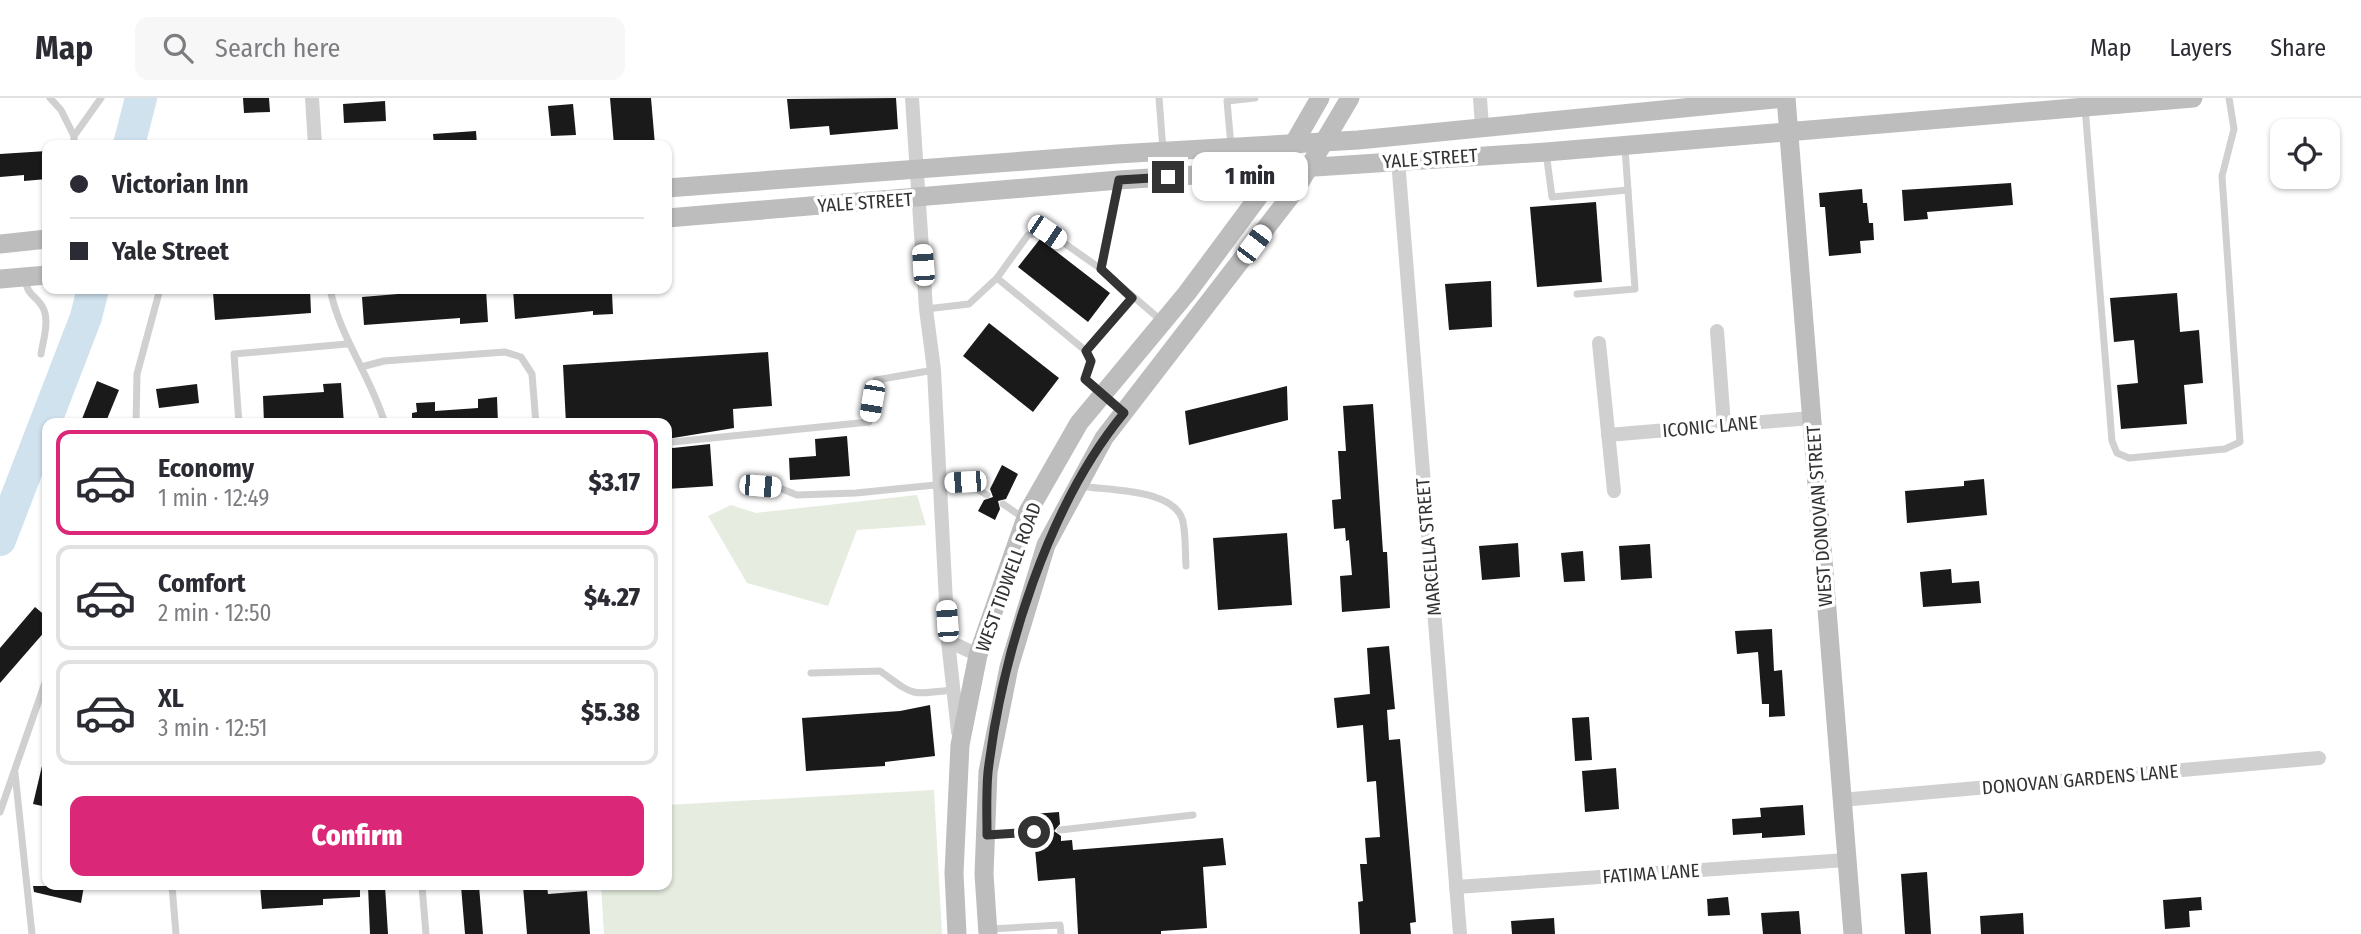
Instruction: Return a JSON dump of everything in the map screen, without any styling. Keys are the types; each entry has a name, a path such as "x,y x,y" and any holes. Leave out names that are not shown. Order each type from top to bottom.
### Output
{"main road":[{"name":"WEST TIDWELL ROAD","path":"957,933 954,873 960,745 978,655 1026,519 1079,423 1164,322 1279,169 1320,98"},
{"name":"WEST TIDWELL ROAD","path":"988,932 984,874 988,772 1009,667 1046,545 1076,485 1104,438 1311,167 1350,98"},
{"name":"YALE STREET","path":"672,188 917,171 1116,153 1325,140 1785,98"},
{"name":"WEST DONOVAN STREET","path":"1785,98 1853,934"},
{"name":"YALE STREET","path":"672,218 1119,180 1546,152 1788,130 2004,105 2085,107 2193,98"},
{"path":"1116,153 1119,180"},
{"path":"0,244 42,240"},
{"path":"0,279 42,275"},
{"path":"1105,395 1124,413"},
{"path":"978,655 1009,667"},
{"path":"957,933 988,932"}],"street":[{"path":"313,98 316,140"},
{"path":"912,98 926,309 934,370 948,641 960,745"},
{"path":"1480,98 1482,127"},
{"name":"MARCELLA STREET","path":"1398,160 1460,934"},
{"path":"1717,331 1724,425"},
{"path":"1599,343 1614,491"},
{"name":"ICONIC LANE","path":"1608,435 1811,418"},
{"path":"948,641 978,655"},
{"name":"DONOVAN GARDENS LANE","path":"1841,800 2319,758"},
{"name":"FATIMA LANE","path":"1456,887 1846,860"}],"lane":[{"path":"50,98 61,110 74,140"},
{"path":"74,136 101,98"},
{"path":"1159,98 1164,151"},
{"path":"1231,146 1227,101 1255,98"},
{"path":"2085,107 2112,441 2117,453 2129,458 2225,449 2240,442 2222,176 2234,129 2229,98"},
{"path":"1577,294 1636,289 1625,144"},
{"path":"1546,152 1552,197 1628,190"},
{"path":"1101,269 1119,180"},
{"path":"926,309 969,304 997,278 1028,235 1047,232 1101,269 1132,298 1164,322"},
{"path":"25,277 30,296 44,309 46,321 41,354"},
{"path":"997,278 1086,351 1091,361 1085,379 1105,395"},
{"path":"136,418 137,374 159,294"},
{"path":"332,294 347,344 361,367 382,418"},
{"path":"1086,351 1132,298"},
{"path":"239,418 234,354 347,344"},
{"path":"361,367 384,361 505,352 521,357 532,374 536,418"},
{"path":"672,442 869,422 876,380 934,370"},
{"path":"743,484 777,487 797,495 856,494 965,482 987,495"},
{"path":"1076,485 1154,495 1179,512 1183,522 1186,566"},
{"path":"1003,504 1026,519"},
{"path":"811,673 880,671 903,690 914,694 954,690"},
{"path":"0,812 42,692"},
{"path":"15,773 32,934"},
{"path":"1060,830 1193,815"},
{"path":"987,835 1034,832"},
{"path":"173,890 176,934"},
{"path":"422,890 426,934"},
{"path":"988,932 1060,925 1061,934"}],"shaded area":[{"path":"917,495 926,525 857,530 828,606 747,583 708,516 731,505 756,513"},
{"path":"934,790 942,934 604,934 601,890 672,890 672,805"}],"building":[{"path":"243,98 269,98 270,112 244,113"},
{"path":"610,98 651,98 655,140 614,140"},
{"path":"896,98 898,129 830,135 829,126 790,129 787,99"},
{"path":"385,101 386,121 344,123 343,104"},
{"path":"573,104 576,135 551,136 548,106"},
{"path":"476,131 477,140 434,140 433,134"},
{"path":"42,151 42,179 24,181 24,175 0,177 0,154"},
{"path":"2011,183 2013,205 1927,212 1928,219 1904,221 1902,190"},
{"path":"1862,189 1869,223 1873,223 1874,240 1860,241 1861,253 1829,256 1825,207 1820,207 1819,193"},
{"path":"1596,202 1602,282 1537,287 1530,207"},
{"path":"1040,239 1110,293 1088,322 1018,267"},
{"path":"1491,281 1492,327 1449,330 1445,284"},
{"path":"2177,293 2180,332 2199,330 2203,383 2184,385 2187,424 2121,429 2117,385 2138,383 2134,340 2114,342 2110,298"},
{"path":"213,294 310,294 311,313 215,320"},
{"path":"398,294 486,294 488,322 460,324 460,318 364,325 362,297"},
{"path":"513,294 612,294 613,314 593,315 593,311 515,319"},
{"path":"989,323 1059,378 1033,412 963,356"},
{"path":"768,352 772,406 733,409 734,428 672,438 672,418 566,418 563,365"},
{"path":"97,381 119,390 107,418 82,418"},
{"path":"341,383 344,418 264,418 263,396 324,392 323,384"},
{"path":"197,384 199,403 159,408 156,389"},
{"path":"1287,386 1288,420 1189,445 1185,411"},
{"path":"497,397 498,418 412,418 412,413 417,412 416,403 435,402 435,411 478,408 478,399"},
{"path":"1373,404 1383,552 1387,552 1390,608 1342,612 1340,576 1352,575 1349,540 1346,541 1345,528 1334,529 1332,500 1341,499 1338,451 1346,451 1343,406"},
{"path":"847,436 850,476 790,480 789,458 816,456 815,439"},
{"path":"710,444 713,486 672,489 673,448"},
{"path":"1002,465 1018,474 1006,499 998,501 1000,509 995,520 978,511 984,500 993,497 990,489"},
{"path":"1984,479 1987,515 1907,523 1905,491 1964,486 1964,481"},
{"path":"1287,533 1292,605 1218,610 1213,538"},
{"path":"1518,543 1520,577 1482,580 1479,546"},
{"path":"1650,544 1652,578 1621,580 1619,546"},
{"path":"1583,551 1585,581 1564,582 1561,553"},
{"path":"1951,569 1952,583 1979,581 1981,603 1923,607 1920,572"},
{"path":"35,607 42,613 42,635 0,683 0,648"},
{"path":"1772,629 1774,671 1782,670 1785,716 1769,717 1769,704 1762,704 1758,652 1737,654 1735,631"},
{"path":"1389,646 1395,709 1387,710 1389,740 1400,739 1416,922 1410,923 1411,934 1360,934 1358,902 1363,901 1360,864 1367,864 1365,838 1380,837 1376,781 1367,782 1363,725 1337,728 1334,698 1370,694 1367,648"},
{"path":"930,705 935,756 885,762 885,766 806,771 802,718 900,711"},
{"path":"1589,717 1592,760 1575,761 1572,718"},
{"path":"42,766 42,806 33,804"},
{"path":"1616,768 1619,809 1585,812 1582,771"},
{"path":"1803,805 1805,835 1762,838 1762,833 1733,835 1732,819 1761,817 1760,808"},
{"path":"1059,812 1060,824 1054,831 1061,836 1061,841 1072,840 1073,850 1223,838 1226,865 1203,867 1207,928 1161,931 1161,934 1078,934 1075,878 1038,881 1034,838 1040,831 1033,826 1032,814"},
{"path":"1927,872 1931,934 1905,934 1901,874"},
{"path":"33,886 42,886 42,890 83,890 81,903 34,892"},
{"path":"260,890 360,890 360,897 323,899 323,905 262,909"},
{"path":"368,890 385,890 388,934 370,934"},
{"path":"461,890 479,890 483,934 465,934"},
{"path":"523,890 548,890 548,894 587,891 590,934 527,934"},
{"path":"1728,897 1730,915 1708,916 1707,899"},
{"path":"2201,897 2202,910 2189,911 2190,927 2165,929 2163,900"},
{"path":"1799,911 1801,934 1763,934 1761,913"},
{"path":"2023,913 2024,934 1981,934 1980,916"},
{"path":"1554,918 1555,934 1512,934 1511,921"}],"waterway":[{"path":"130,140 141,98"},
{"path":"47,418 86,317 92,294"},
{"path":"0,540 42,431"}],"route":[{"path":"1034,832 987,835 988,772 1009,667 1046,545 1076,485 1104,438 1124,413 1085,379 1091,361 1086,351 1132,298 1101,269 1119,180 1168,177"}]}
